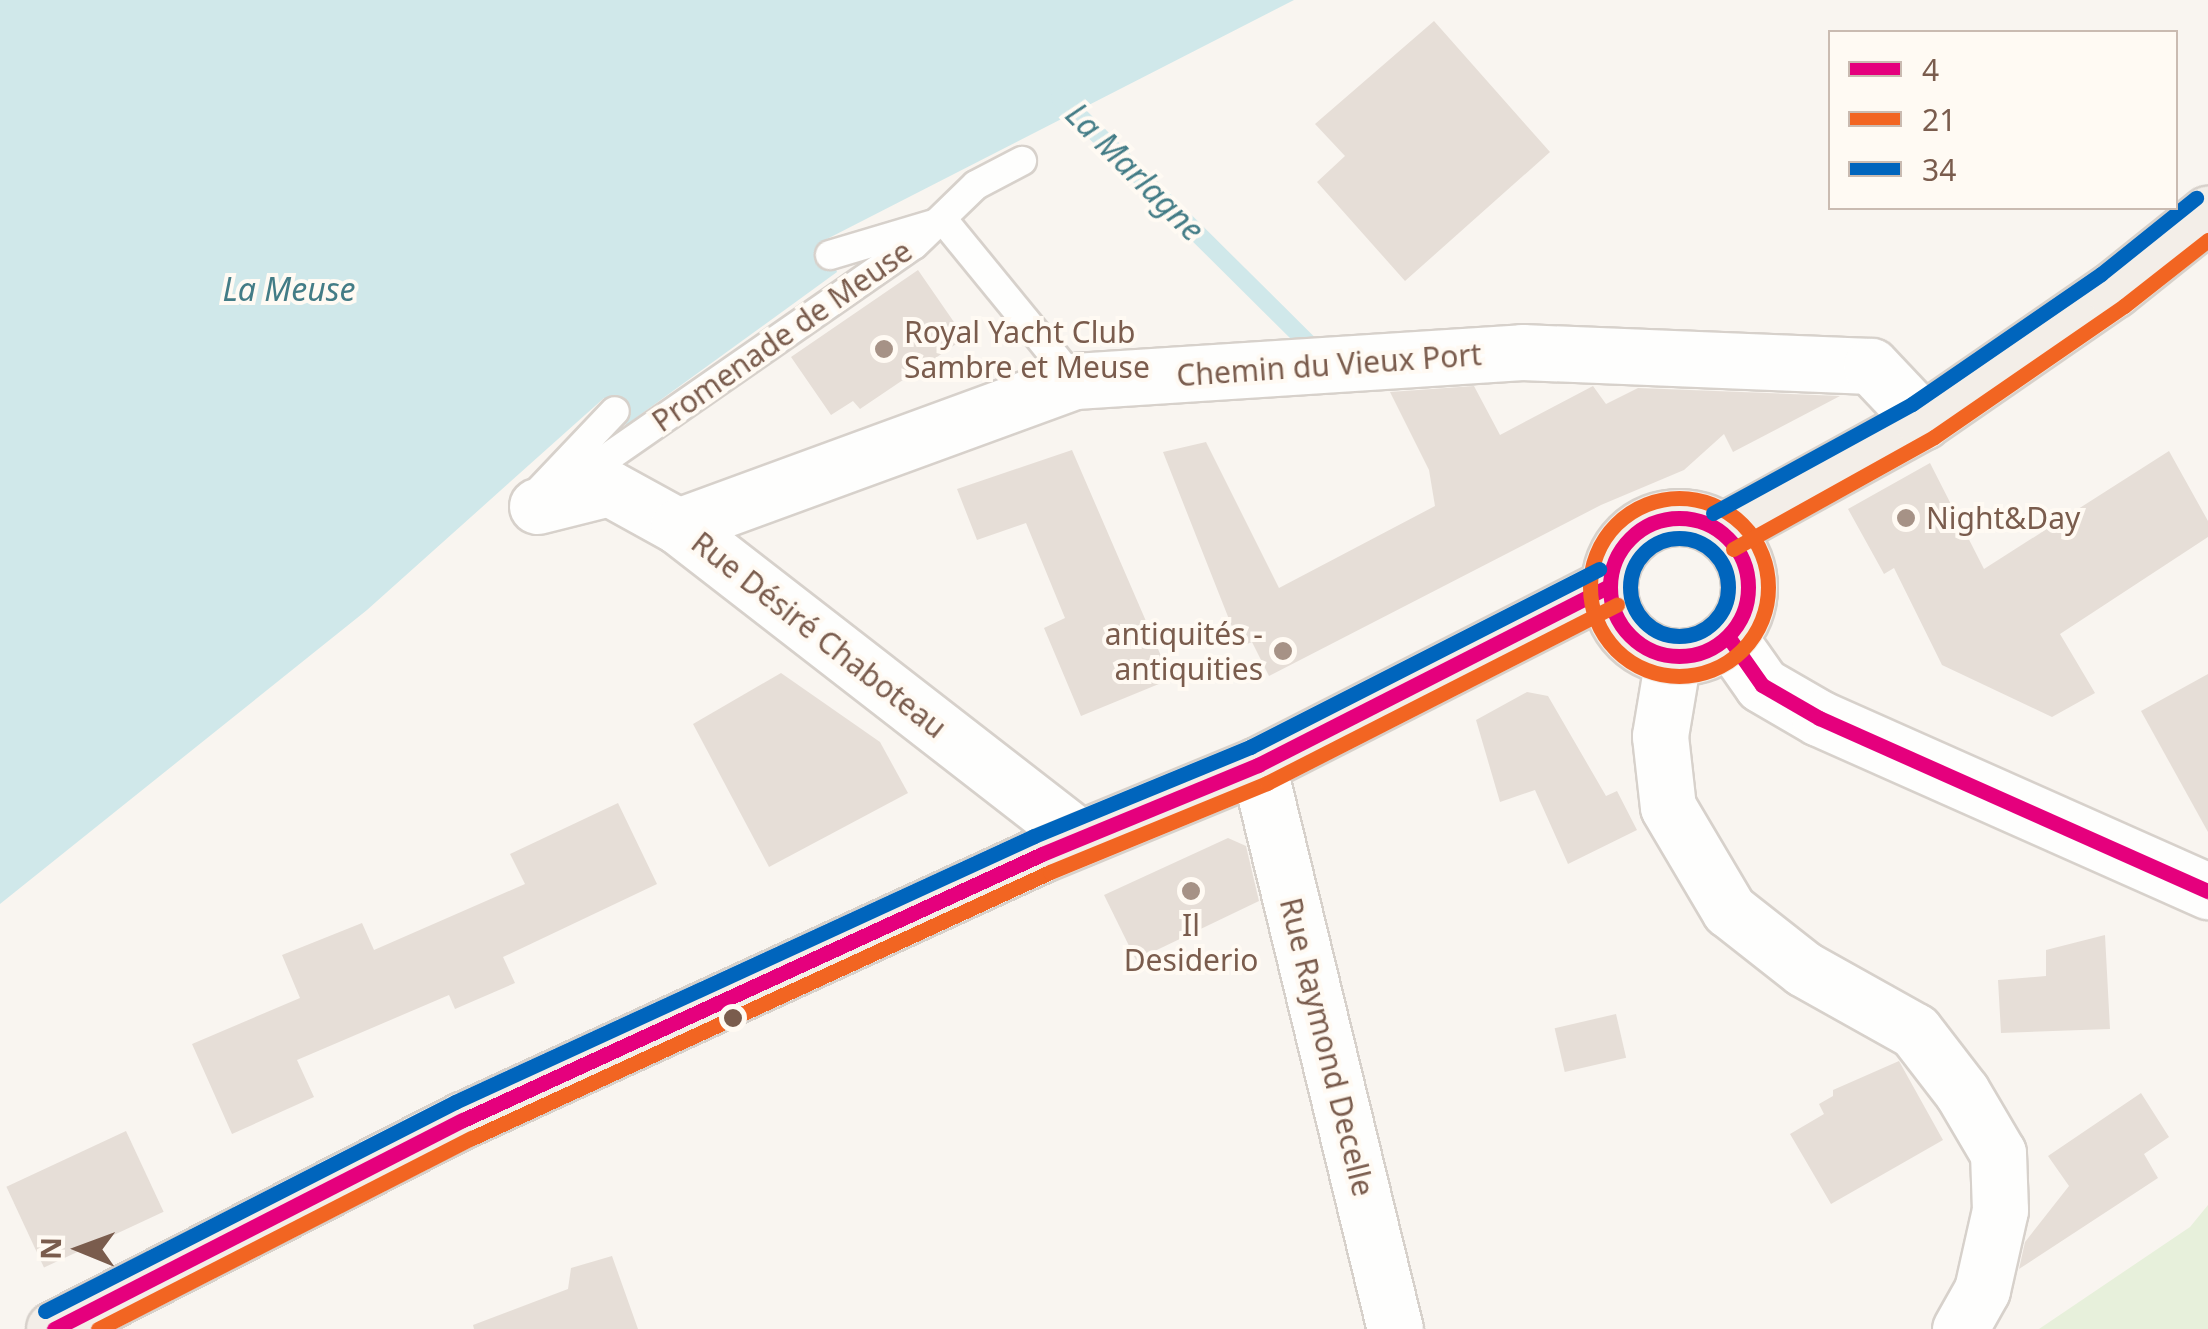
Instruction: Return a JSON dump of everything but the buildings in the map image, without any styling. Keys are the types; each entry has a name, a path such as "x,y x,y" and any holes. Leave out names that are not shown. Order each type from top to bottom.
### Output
{"main road":[{"path":"1723,531 1923,421 2112,290 2208,214"},
{"path":"1686,516 1723,531 1746,564 1748,604 1729,638 1702,654 1673,658 1640,646 1616,621 1608,587 1618,549 1648,523 1686,516"},
{"path":"54,1329 463,1120 1080,838 1258,765 1608,587"}],"street":[{"name":"Chemin du Vieux Port","path":"678,526 1074,381 1522,352 1852,365 1871,366 1923,421"},
{"name":"Rue Désiré Chaboteau","path":"537,506 609,488 678,526 1080,838"},
{"path":"1729,638 1762,684 1819,718 2208,891"},
{"path":"1673,658 1660,736 1668,807 1728,910 1804,969 1915,1031 1962,1092 1998,1153 2000,1210 1982,1290 1960,1329"},
{"name":"Rue Raymond Decelle","path":"1258,765 1395,1329"}],"lane":[{"name":"Promenade de Meuse","path":"537,506 944,221 976,185 1022,161"},
{"path":"830,255 944,221 1074,381"},
{"path":"537,506 535,496 615,412"}],"green space":[{"path":"2208,1205 2208,1329 2039,1329 2190,1227"}],"water":[{"name":"La Meuse","path":"0,0 1294,0 825,240 837,272 626,425 604,398 367,610 0,904"}],"waterway":[{"name":"La Marlagne","path":"1060,97 1308,343"}],"transit line":[{"name":"34","path":"1713,513 1912,404 2101,274 2196,198"},
{"name":"21","path":"1733,549 1934,437 2124,306 2208,240"},
{"name":"21","path":"1679,498 1713,504 1742,524 1762,553 1768,587 1762,621 1742,650 1713,670 1679,676 1645,670 1616,650 1596,621 1590,587 1596,553 1616,524 1645,504 1679,498"},
{"name":"4","path":"1679,518 1706,523 1728,538 1743,560 1748,587 1743,614 1728,636 1706,651 1679,656 1652,651 1630,636 1615,614 1610,587 1615,560 1630,538 1652,523 1679,518"},
{"name":"34","path":"1679,538 1698,541 1714,552 1725,568 1728,587 1725,606 1714,622 1698,633 1679,636 1660,633 1644,622 1633,606 1630,587 1633,568 1644,552 1660,541 1679,538"},
{"name":"34","path":"45,1311 455,1102 1034,836 1250,747 1599,569"},
{"name":"4","path":"54,1329 463,1120 1042,854 1258,765 1608,587"},
{"name":"21","path":"98,1329 472,1138 1050,872 1267,783 1617,605"},
{"name":"4","path":"1729,638 1762,685 1819,718 2208,891"}],"place":[{"name":"Royal Yacht Club Sambre et Meuse","path":"884,349"},
{"name":"Night&Day","path":"1906,518"},
{"name":"antiquités - antiquities","path":"1283,651"},
{"name":"Il Desiderio","path":"1191,891"}]}
